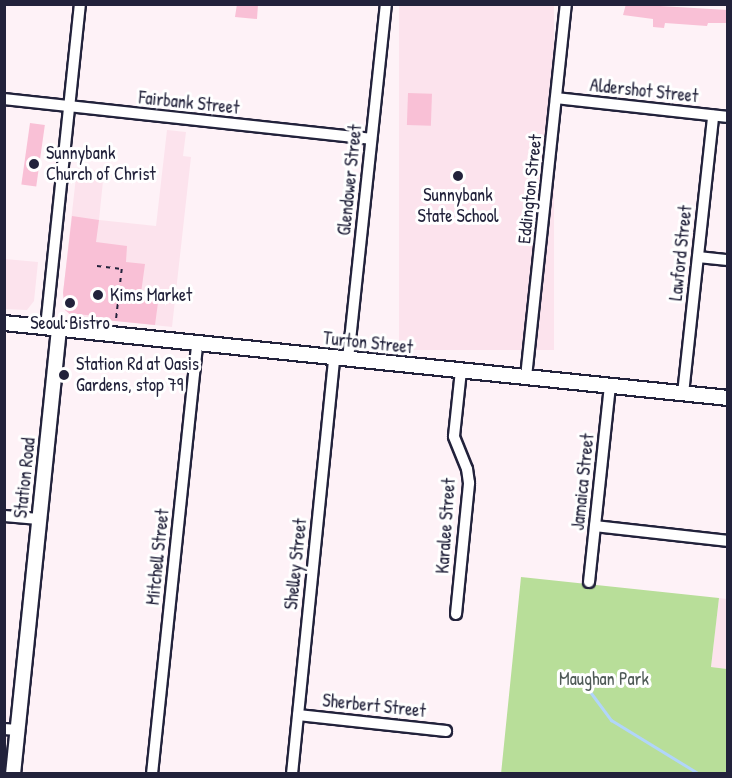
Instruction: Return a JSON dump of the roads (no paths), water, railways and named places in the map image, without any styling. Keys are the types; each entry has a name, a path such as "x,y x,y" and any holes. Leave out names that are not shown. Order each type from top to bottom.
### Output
{"street":[{"name":"Station Road","path":"13,774 11,730 39,519 69,106 80,4"},
{"name":"Glendower Street","path":"348,359 386,4"},
{"name":"Eddington Street","path":"526,377 566,4"},
{"name":"Aldershot Street","path":"556,98 728,117"},
{"name":"Fairbank Street","path":"4,99 370,139"},
{"name":"Lawford Street","path":"683,394 713,116"},
{"path":"698,257 728,260"},
{"name":"Turton Street","path":"4,323 728,398"},
{"name":"Mitchell Street","path":"152,774 197,344"},
{"name":"Shelley Street","path":"292,774 334,357"},
{"name":"Karalee Street","path":"456,614 469,483 467,469 454,436 461,371"},
{"name":"Jamaica Street","path":"589,582 610,386"},
{"path":"4,516 39,519"},
{"path":"595,526 728,541"},
{"name":"Sherbert Street","path":"298,715 446,731"}],"waterway":[{"path":"585,685 611,720 699,774"}],"place":[{"name":"Sunnybank Church of Christ","path":"34,164"},
{"name":"Sunnybank State School","path":"458,176"},
{"name":"Kims Market","path":"98,295"},
{"name":"Seoul Bistro","path":"70,303"},
{"name":"Station Rd at Oasis Gardens, stop 79","path":"64,375"}],"park label":[{"name":"Maughan Park","path":"604,679"}]}
